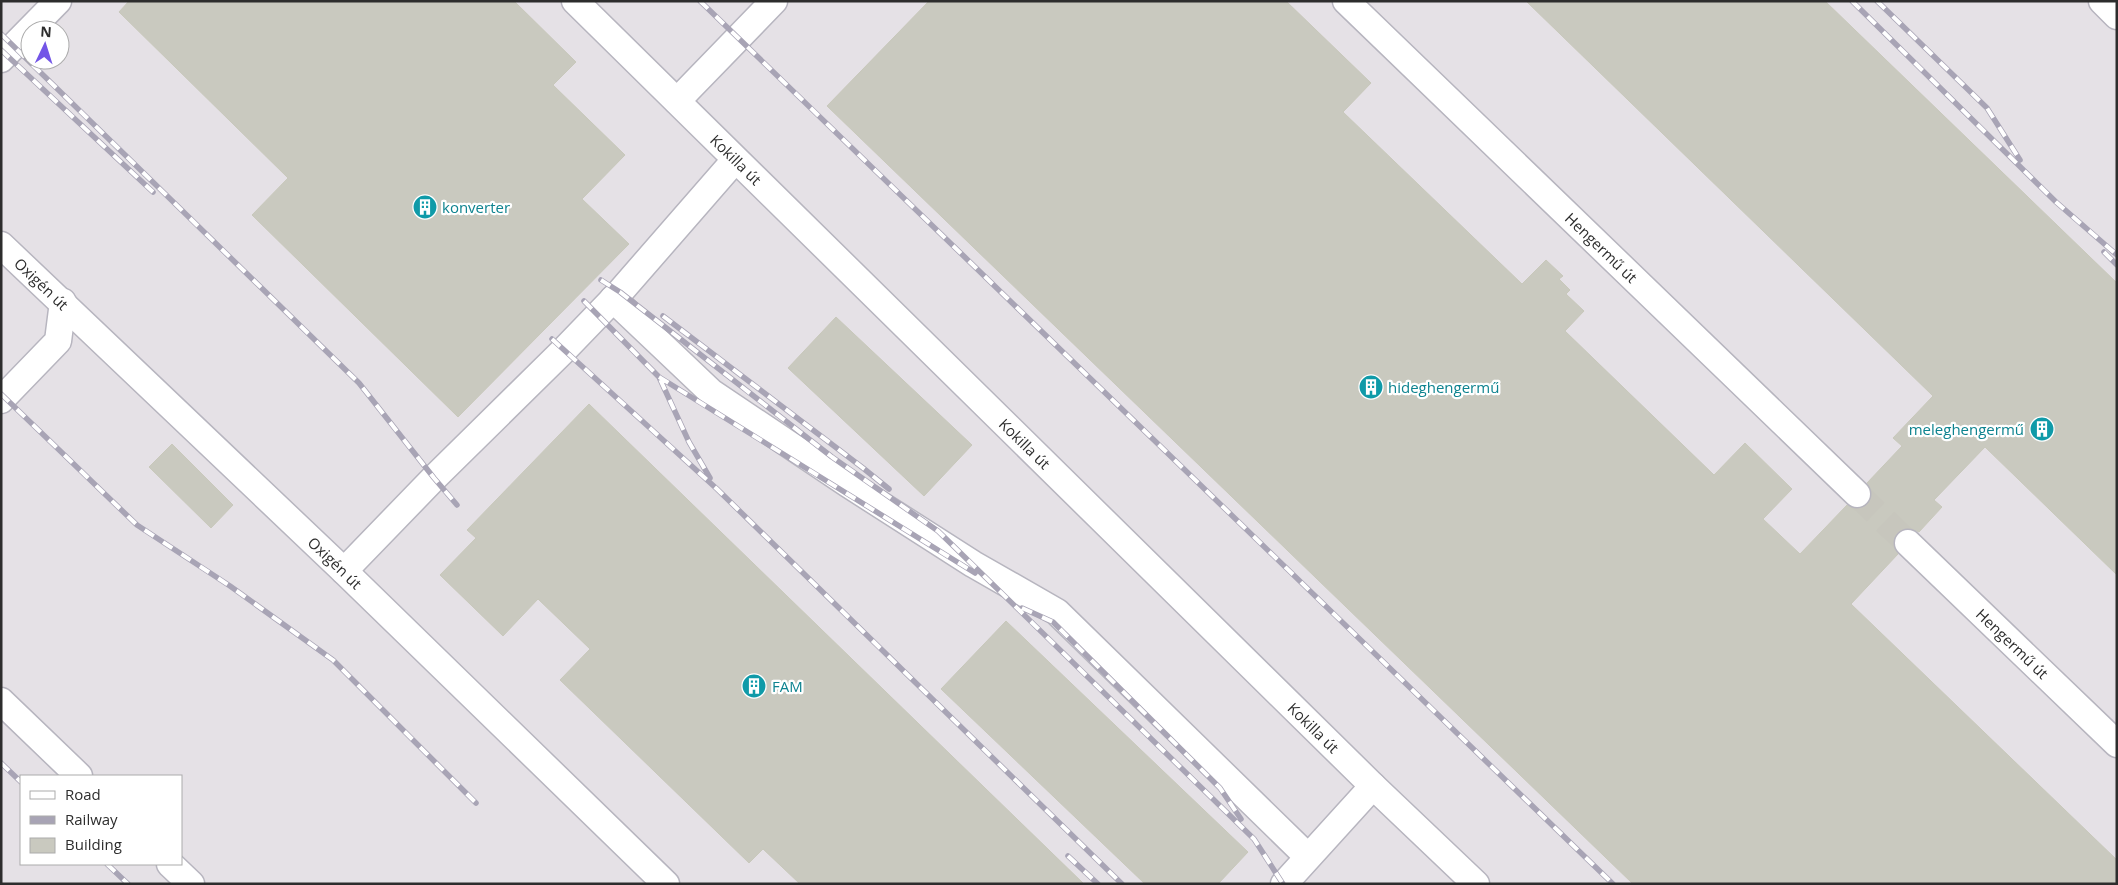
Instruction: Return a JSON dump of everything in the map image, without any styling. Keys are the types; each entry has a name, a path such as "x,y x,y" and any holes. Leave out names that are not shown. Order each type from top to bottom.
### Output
{"lane":[{"path":"1,59 58,1"},
{"name":"Kokilla út","path":"575,1 1373,786 1476,884"},
{"path":"677,101 774,1"},
{"name":"Hengermű út","path":"1346,1 1857,494"},
{"path":"2102,1 2117,16"},
{"path":"344,571 613,299 735,160"},
{"name":"Oxigén út","path":"1,245 344,571 666,884"},
{"path":"613,299 711,392 848,484 973,564 1057,612 1308,856"},
{"path":"1,400 58,341 63,302"},
{"name":"Hengermű út","path":"1908,543 2117,744"},
{"path":"1,702 78,775"},
{"path":"1284,884 1373,786"},
{"path":"171,865 191,884"}],"shaded area":[{"path":"1,1 2117,1 2117,884 1,884"}],"building":[{"name":"konverter","path":"129,1 514,1 576,62 553,85 625,155 582,199 629,244 458,417 252,215 288,178 119,12"},
{"name":"hideghengermű","path":"929,1 1286,1 1371,83 1343,112 1522,284 1546,260 1563,276 1559,279 1570,290 1566,294 1584,311 1565,331 1714,475 1745,443 1792,489 1763,519 1800,554 1847,505 1853,508 1861,508 1868,504 1872,497 1867,483 1902,446 1893,438 1933,396 1526,1 1825,1 2117,283 2117,575 1985,447 1934,500 1942,507 1919,532 1912,529 1904,529 1897,533 1894,539 1894,547 1898,554 1851,604 2117,860 2117,884 1633,884 827,106"},
{"path":"836,317 972,445 924,496 788,368"},
{"name":"FAM","path":"589,404 1084,884 800,884 763,849 749,863 560,680 590,649 538,599 503,636 440,575 476,538 467,530"},
{"path":"172,444 233,505 211,528 149,467"},
{"path":"1006,621 1248,852 1218,884 1145,884 941,689"}],"tunnel":[{"path":"1857,494 1908,543"}],"railway":[{"path":"700,1 1613,884"},
{"path":"1852,1 2056,202 2117,255"},
{"path":"1877,1 1987,108 2020,160"},
{"path":"1,34 359,383 457,505"},
{"path":"1,50 153,192"},
{"path":"2104,252 2117,265"},
{"path":"601,280 620,292 832,457 938,531 1254,839 1283,884"},
{"path":"584,301 659,377 689,442 710,478"},
{"path":"663,316 889,489"},
{"path":"552,339 717,489 1122,884"},
{"path":"659,377 975,573"},
{"path":"1,394 137,525 230,586 333,660 476,803"},
{"path":"1022,608 1053,622 1220,788 1241,819"},
{"path":"1,763 20,781"},
{"path":"1068,856 1098,884"},
{"path":"108,865 128,884"}],"place":[{"name":"konverter","path":"425,207"},
{"name":"hideghengermű","path":"1371,387"},
{"name":"meleghengermű","path":"2042,429"},
{"name":"FAM","path":"754,686"}]}
